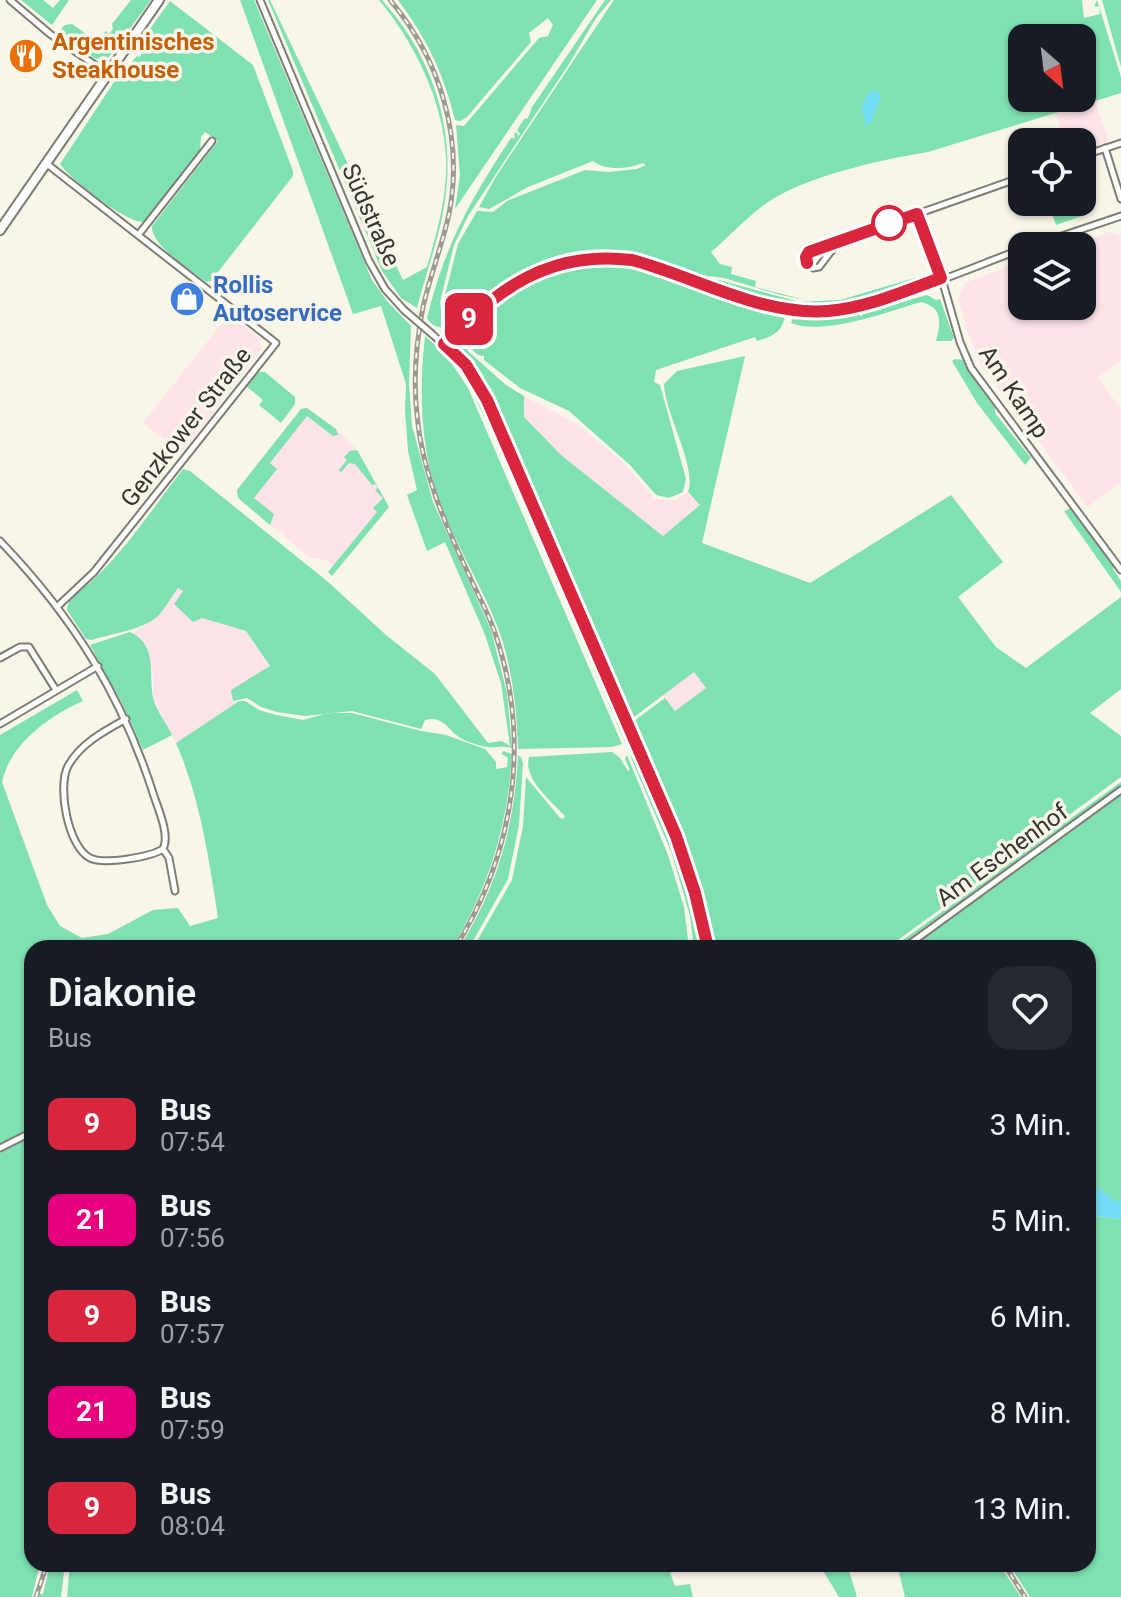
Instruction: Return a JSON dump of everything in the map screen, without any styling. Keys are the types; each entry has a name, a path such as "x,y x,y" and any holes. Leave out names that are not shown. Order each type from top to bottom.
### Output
{"main road":[{"path":"0,230 159,0"}],"street":[{"path":"10,0 50,34 109,74"},
{"name":"Südstraße","path":"260,0 369,261 385,289 404,310 444,344 476,379 676,836 706,940"},
{"path":"139,234 212,141"},
{"path":"1096,151 1121,143"},
{"path":"1105,148 1121,199"},
{"name":"Genzkower Straße","path":"47,164 276,343 94,572 58,606"},
{"path":"839,241 821,265 814,268 809,266 807,253 839,241 1008,182"},
{"name":"Am Kamp","path":"917,214 963,349 981,384 1121,570"},
{"path":"1074,232 1121,216"},
{"path":"444,344 508,288 551,266 578,260 632,260 763,303 804,311 850,308 1008,254"},
{"path":"0,541 58,606 98,666 126,719 157,806 166,842 163,849 156,854 93,860 83,852 69,823 63,797 63,778 66,769 90,741 126,719"},
{"path":"0,658 20,647 29,647 56,690"},
{"path":"0,724 98,666"},
{"name":"Am Eschenhof","path":"915,940 1121,790"},
{"path":"163,849 169,858 175,891"},
{"path":"0,1148 24,1136"}],"shaded area":[{"path":"1096,104 1109,141 1096,146 1096,128 1061,128 1056,113 1096,112"},
{"path":"1108,232 1121,236 1121,360 1098,378 1121,409 1121,482 1088,507 981,366 958,298 965,283 1008,266 1008,320 1096,320 1096,237"},
{"path":"229,314 258,337 262,349 183,451 178,450 143,423"},
{"path":"524,396 580,426 623,463 655,499 675,500 688,492 700,505 663,536 561,455 524,417"},
{"path":"307,408 336,429 357,450 389,507 338,569 327,560 310,558 237,496 237,490 301,409"},
{"path":"178,588 202,618 246,631 270,666 250,679 232,699 235,703 176,743 153,699 154,677 146,649 134,633 159,615"},
{"path":"695,671 707,688 675,711 662,694"}],"green space":[{"path":"21,0 43,0 53,8 60,0 69,0 52,25"},
{"path":"131,0 151,0 106,61 94,58 59,31 65,25 72,24 93,39 100,38 106,31 109,34 112,24"},
{"path":"240,0 254,0 372,280 411,326 409,384 412,426 433,502 491,630 507,693 512,748 471,743 437,720 425,720 421,729 352,711 305,716 277,712 247,698 233,701 231,690 270,666 246,631 202,618 193,622 174,604 183,591 178,588 153,620 137,628 92,640 86,639 67,610 74,596 119,553 183,469 190,471 327,581 386,635 435,674 488,743 502,741 510,746 501,683 485,635 445,542 427,551 407,495 417,490 408,451 406,384 381,306 353,314"},
{"path":"268,0 403,280 427,267 444,199 446,157 439,115 425,74 404,35 379,0 399,21 426,68 443,119 447,146 447,173 445,200 440,227 417,308 401,298 382,271"},
{"path":"398,0 597,0 455,209 460,175 456,125 464,126 539,38 548,36 553,25 548,18 529,33 531,42 467,117 460,121 455,120 440,72 425,42"},
{"path":"605,0 611,0 596,18 468,216 454,245 440,302 441,311 453,324 435,326 427,318 434,292 471,203 511,138 515,138 517,132 518,136 520,134 517,130"},
{"path":"614,0 1082,0 1084,18 1100,14 1099,7 1121,77 1121,93 1096,101 1096,24 1008,24 1008,112 1059,112 928,152 851,168 795,188 761,207 711,252 720,264 732,267 731,274 756,281 755,287 801,299 698,274 643,254 600,249 577,251 533,265 492,289 456,320 446,311 443,303 458,244 477,211 493,212 507,201 585,170 609,172 646,165 610,168 593,161 528,187 489,209 479,207 497,175"},
{"path":"1102,0 1121,0 1121,67"},
{"path":"170,1 253,65 293,171 293,176 211,281 206,282 164,249 157,241 152,226 218,141 205,132 201,137 200,151 145,222 113,208 60,164 116,79 142,54 140,52 152,26"},
{"path":"1053,216 1082,216 1056,225"},
{"path":"613,261 646,266 785,314 780,329 768,337 757,341 755,337 656,370 654,382 660,385 686,479 683,492 669,498 656,495 630,465 569,411 520,388 484,360 484,356 473,350 462,334 496,302 529,280 567,267"},
{"path":"921,276 923,280 920,282 848,304 798,307 799,302 840,300"},
{"path":"697,278 719,280 796,301 795,307 764,300"},
{"path":"927,295 940,299 954,338 951,341 936,341 939,317 933,308 921,302 838,325 820,327 791,323 793,318 834,319 859,314 862,317 862,313"},
{"path":"425,336 446,355 468,388 622,744 612,747 518,749 513,688 503,642 445,516 428,460 422,398"},
{"path":"459,337 469,352 506,385 524,396 524,417 561,455 663,536 700,505 688,492 690,481 685,454 669,410 664,384 677,371 745,356 702,543 810,583 951,495 1003,562 958,597 996,647 1026,668 1121,597 1121,689 1090,713 1121,736 1121,777 898,940 710,940 691,864 633,726 634,721 665,698 675,711 706,688 694,672 634,717 628,716 491,400 479,377 456,349"},
{"path":"451,355 472,380 484,402 629,733 625,742 499,448"},
{"path":"964,360 995,408 995,413 1031,458 1025,465 977,403 952,361"},
{"path":"257,372 265,372 295,397 295,404 281,423 259,405 263,400 246,386"},
{"path":"307,408 336,429 338,435 333,436 307,416 270,463 277,469 254,498 274,514 270,525 238,498 237,490 301,409"},
{"path":"357,450 389,507 332,576 328,572 377,512 373,508 383,498 375,490 378,488 375,484 372,485 355,464 349,463 341,472 339,470 347,460 344,457 350,451"},
{"path":"1071,508 1113,565 1121,581 1121,592 1064,511"},
{"path":"130,632 139,638 149,654 154,701 172,735 143,750 123,705 90,645"},
{"path":"77,690 83,701 45,723 22,744 6,768 2,782 47,905 60,926 82,938 108,934 153,910 178,908 190,926 218,918 197,807 176,743 239,701 245,701 259,710 303,720 328,713 352,713 446,735 485,749 496,762 496,769 507,767 508,758 502,754 503,751 512,754 506,806 494,855 476,902 457,940 24,940 24,1572 38,1572 32,1597 0,1597 0,735"},
{"path":"630,751 638,757 668,827 685,874 702,940 693,940 690,916 672,854"},
{"path":"612,752 628,771 627,755 668,855 684,907 688,940 478,940 512,880 523,826 526,777 560,818 565,816 534,781 528,765 529,757"},
{"path":"518,755 523,763 519,825 508,879 474,940 464,940 484,902 502,855"},
{"path":"1121,782 1121,786 903,940"},
{"path":"1121,794 1121,1201 1115,1201 1096,1190 1096,940 921,940"},
{"path":"1096,1216 1121,1219 1121,1597 1030,1597 1014,1572 1096,1572"},
{"path":"48,1572 64,1572 61,1597 39,1597 43,1594"},
{"path":"69,1572 672,1572 675,1586 690,1584 693,1597 67,1597"},
{"path":"824,1572 849,1572 857,1597 839,1597"},
{"path":"899,1572 1004,1572 1021,1597 905,1597"}],"water":[{"path":"879,92 880,101 872,122 864,125 865,117 861,109 867,94"},
{"path":"1096,1189 1115,1201 1121,1201 1121,1219 1096,1216"}],"railway":[{"path":"390,0 408,23 435,74 450,128 453,157 449,214 426,295 419,334 415,388 420,436 429,477 443,517 494,630 506,671 512,712 514,753 504,834 492,873 459,940"},
{"path":"36,1597 44,1572"},
{"path":"1009,1572 1025,1597"}],"bus line":[{"name":"9","path":"706,940 676,836 487,400 466,365 444,344 492,299 524,278 551,266 589,258 632,260 763,303 804,311 850,308 941,278 917,214 809,252 807,263"}],"place":[{"name":"Argentinisches Steakhouse","path":"26,56"},
{"name":"Rollis Autoservice","path":"187,299"}]}
